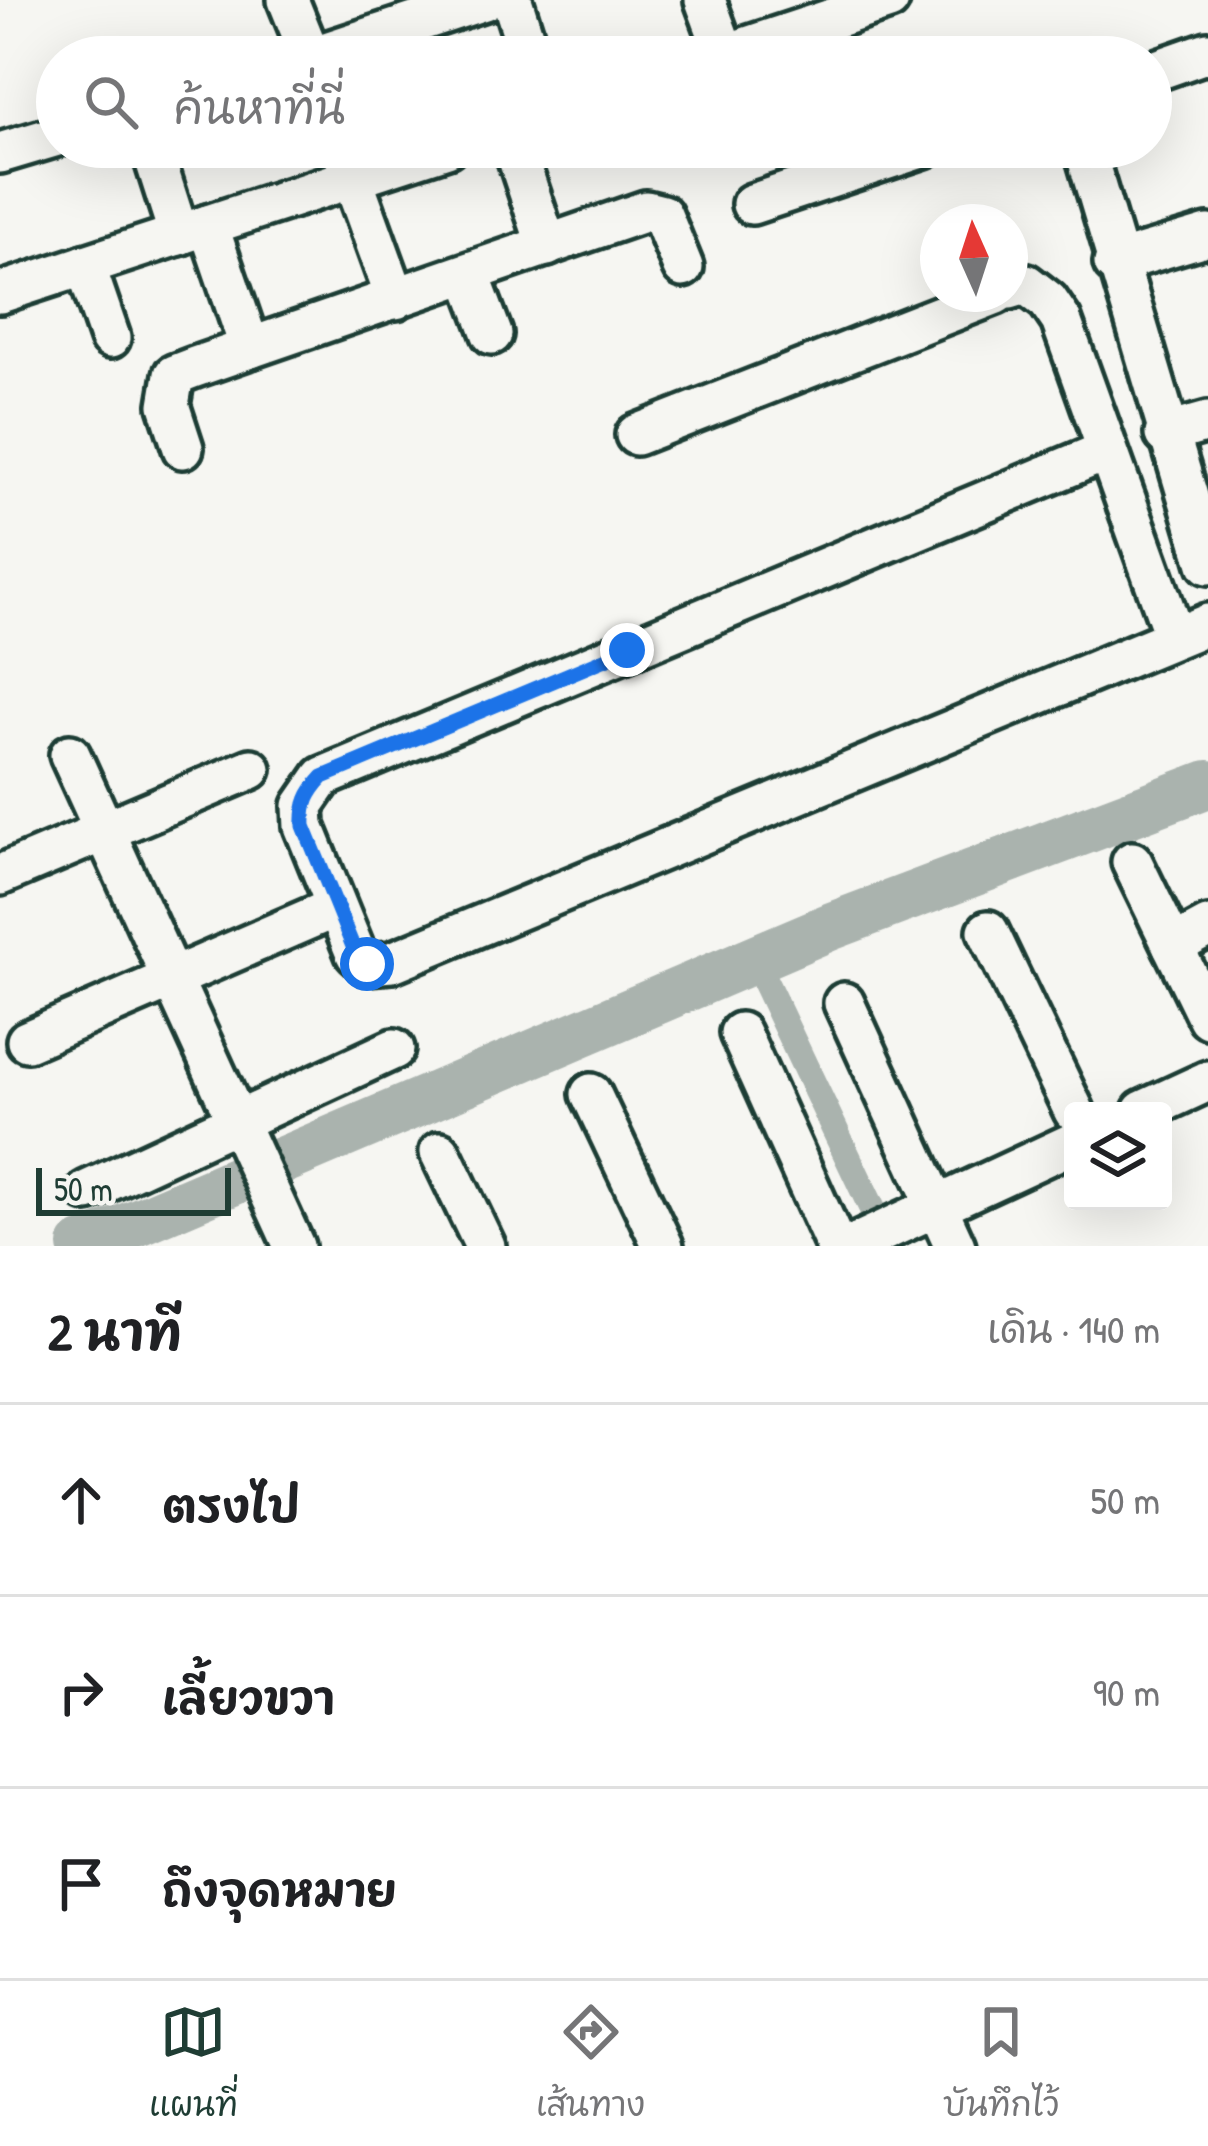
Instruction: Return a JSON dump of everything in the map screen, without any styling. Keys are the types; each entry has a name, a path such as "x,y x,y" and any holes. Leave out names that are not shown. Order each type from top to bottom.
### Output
{"street":[{"path":"288,0 303,36"},
{"path":"512,0 523,36"},
{"path":"705,0 715,36"},
{"path":"780,36 886,0"},
{"path":"370,36 461,4"},
{"path":"1172,65 1208,52"},
{"path":"0,153 36,142"},
{"path":"163,168 250,348"},
{"path":"1,289 194,230 335,168"},
{"path":"348,168 396,299"},
{"path":"521,168 547,246"},
{"path":"752,204 861,168"},
{"path":"1089,168 1165,434 1208,565"},
{"path":"183,448 169,405 174,375 646,211 662,215 683,268"},
{"path":"1114,262 1208,235"},
{"path":"85,266 110,338"},
{"path":"469,274 492,334"},
{"path":"1028,285 1061,320 1106,451 1191,630 377,966 356,954 304,826 303,806 323,777 1106,451"},
{"path":"636,435 950,312"},
{"path":"1165,434 1208,422"},
{"path":"70,755 294,1246"},
{"path":"0,875 251,769"},
{"path":"1132,862 1208,1018"},
{"path":"27,1041 327,911"},
{"path":"1173,946 1208,927"},
{"path":"988,932 1070,1102"},
{"path":"844,1003 919,1214 956,1246"},
{"path":"740,1033 849,1245 1064,1147"},
{"path":"87,1191 245,1135 394,1049"},
{"path":"1162,1102 1208,1081"},
{"path":"591,1094 663,1246"},
{"path":"440,1151 485,1246"}],"waterway":[{"path":"82,1246 832,926 1208,784"},
{"path":"754,959 888,1242"}],"route":[{"path":"367,964 356,954 304,826 303,806 310,790 323,777 627,650"}]}
